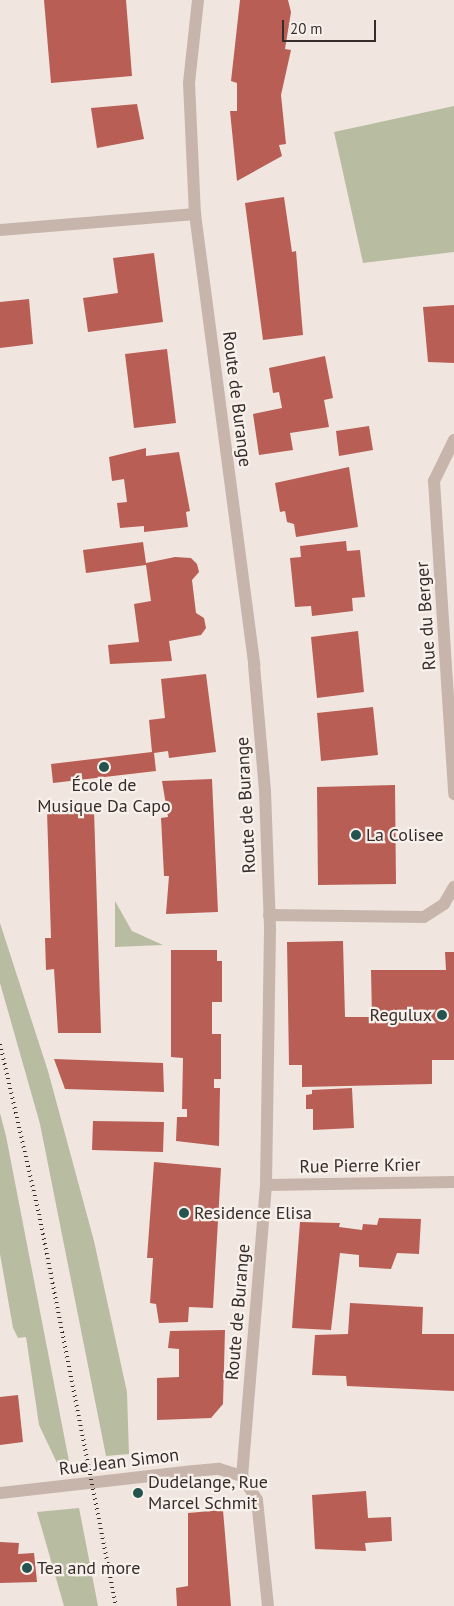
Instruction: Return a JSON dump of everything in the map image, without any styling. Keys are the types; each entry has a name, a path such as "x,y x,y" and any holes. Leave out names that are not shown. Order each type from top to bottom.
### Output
{"street":[{"name":"Route de Burange","path":"198,0 190,83 195,214 254,665 269,915 266,1185 242,1476"},
{"path":"0,230 195,214"},
{"name":"Rue du Berger","path":"454,440 434,482 454,794"},
{"path":"269,915 424,917 444,904 454,887"},
{"name":"Rue Pierre Krier","path":"266,1185 454,1182"},
{"name":"Rue Jean Simon","path":"0,1493 202,1470 219,1469 242,1476"},
{"path":"242,1476 258,1500 268,1606"}],"green space":[{"path":"454,106 454,252 363,263 334,132"},
{"path":"115,901 132,931 163,945 115,947"},
{"path":"0,923 48,1071 94,1241 127,1392 129,1454 106,1456 40,1124 0,983"},
{"path":"0,1113 69,1461 57,1463 39,1425 26,1337 18,1338 13,1328 0,1254"},
{"path":"79,1508 98,1606 64,1606 37,1512"}],"building":[{"path":"44,0 126,0 132,76 51,83"},
{"path":"240,0 288,0 291,12 285,49 291,50 281,95 286,144 279,145 282,156 237,181 230,111 237,111 237,83 231,81"},
{"path":"137,104 144,139 97,148 91,108"},
{"path":"284,197 292,252 296,251 303,335 263,340 245,203"},
{"path":"154,253 163,322 88,332 83,298 118,293 113,258"},
{"path":"29,299 33,344 0,348 0,302"},
{"path":"454,305 454,363 428,362 423,307"},
{"path":"167,349 176,423 134,428 125,354"},
{"path":"325,356 333,398 324,400 329,427 290,433 293,450 259,455 253,414 282,408 279,392 273,393 269,368"},
{"path":"369,426 373,450 339,456 336,431"},
{"path":"146,448 146,456 179,452 190,511 186,512 188,527 144,532 144,526 120,528 117,503 127,502 124,479 112,481 109,457"},
{"path":"349,467 358,527 296,537 294,524 287,522 285,511 280,512 275,483"},
{"path":"346,541 347,551 360,550 365,597 352,598 353,611 312,616 311,606 295,607 290,558 301,557 300,546"},
{"path":"143,542 146,563 175,557 191,558 197,564 199,572 192,580 196,613 204,618 206,628 201,635 169,641 172,661 110,664 108,645 139,642 134,604 151,601 146,565 86,573 83,550"},
{"path":"358,631 364,692 317,698 311,637"},
{"path":"206,674 216,752 169,758 168,751 154,753 156,771 53,783 51,764 152,752 149,720 165,718 161,679"},
{"path":"373,707 378,755 321,761 317,713"},
{"path":"212,779 218,912 166,914 169,876 164,876 161,818 168,817 162,781"},
{"name":"La Colisee","path":"395,785 396,884 318,885 317,787"},
{"path":"94,810 101,1033 58,1033 54,969 46,970 45,938 51,938 47,811"},
{"path":"343,941 345,1017 372,1017 371,970 446,970 445,952 454,952 454,1060 432,1060 432,1084 302,1087 302,1065 289,1065 287,942"},
{"path":"171,950 217,950 217,961 222,961 222,1002 212,1002 212,1034 221,1034 221,1079 214,1079 214,1088 220,1088 219,1146 176,1141 177,1117 187,1117 187,1109 182,1109 183,1058 171,1057"},
{"path":"54,1059 163,1063 164,1092 65,1089"},
{"path":"352,1088 354,1128 313,1130 313,1109 306,1109 306,1095 312,1094 312,1090"},
{"path":"93,1121 164,1122 163,1152 92,1150"},
{"name":"Residence Elisa","path":"154,1162 221,1168 213,1308 189,1307 188,1322 159,1323 156,1304 150,1303 153,1258 147,1258"},
{"path":"379,1218 421,1219 419,1254 397,1253 391,1269 359,1267 359,1255 340,1253 331,1330 292,1328 300,1222 340,1223 339,1227 362,1230 363,1224 377,1225"},
{"path":"350,1303 423,1307 422,1334 454,1334 454,1391 347,1386 346,1376 312,1375 315,1335 348,1334"},
{"path":"225,1330 223,1404 211,1418 157,1420 157,1378 179,1377 179,1349 168,1348 170,1331"},
{"path":"18,1395 23,1442 0,1445 0,1397"},
{"path":"366,1491 368,1518 391,1517 392,1541 365,1543 366,1551 315,1549 312,1495"},
{"path":"223,1510 231,1606 177,1606 176,1588 188,1586 188,1513"},
{"path":"0,1542 19,1543 18,1554 34,1553 37,1582 0,1583"}],"railway":[{"path":"0,1044 39,1214 116,1606"}],"place":[{"name":"École de Musique Da Capo","path":"104,767"},
{"name":"La Colisee","path":"356,835"},
{"name":"Regulux","path":"442,1015"},
{"name":"Residence Elisa","path":"184,1213"},
{"name":"Dudelange, Rue Marcel Schmit","path":"138,1493"},
{"name":"Tea and more","path":"27,1568"}]}
